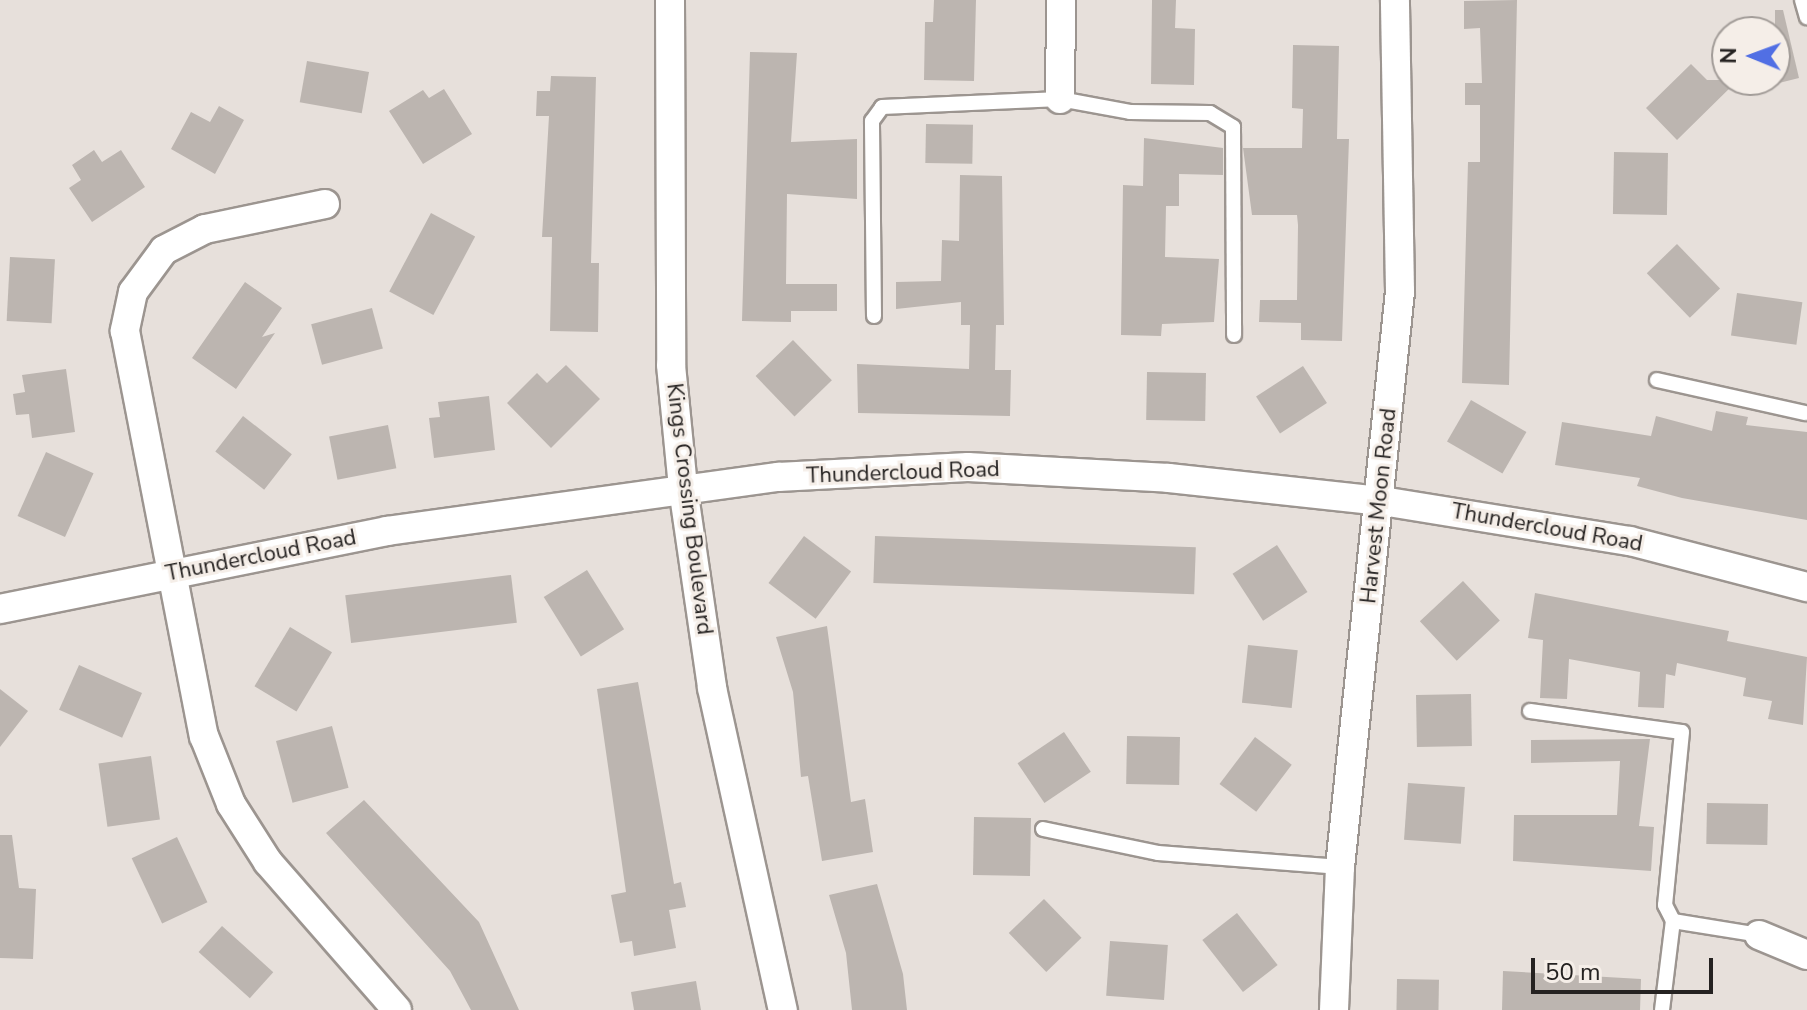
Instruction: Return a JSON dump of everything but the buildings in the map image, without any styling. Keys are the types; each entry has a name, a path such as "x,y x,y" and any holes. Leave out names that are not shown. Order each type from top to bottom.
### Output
{"street":[{"name":"Kings Crossing Boulevard","path":"670,0 671,351 683,488 712,688 783,1010"},
{"path":"1060,99 1061,0"},
{"name":"Harvest Moon Road","path":"1334,1010 1340,867 1382,501 1400,291 1395,0"},
{"path":"325,204 205,229 164,250 133,292 125,331 204,736 231,804 318,926 397,1010"},
{"name":"Thundercloud Road","path":"0,609 387,531 683,488 968,467 1169,478 1382,501 1630,541 1807,587"},
{"path":"1759,935 1807,955"}],"lane":[{"path":"1802,0 1807,17"},
{"path":"874,316 872,121 882,107 1060,99 1130,112 1210,113 1233,127 1234,335"},
{"path":"1657,380 1806,410"},
{"path":"1530,711 1682,732 1665,905 1673,921 1662,1010"},
{"path":"1043,829 1158,853 1340,867"},
{"path":"1673,921 1759,935"}]}
